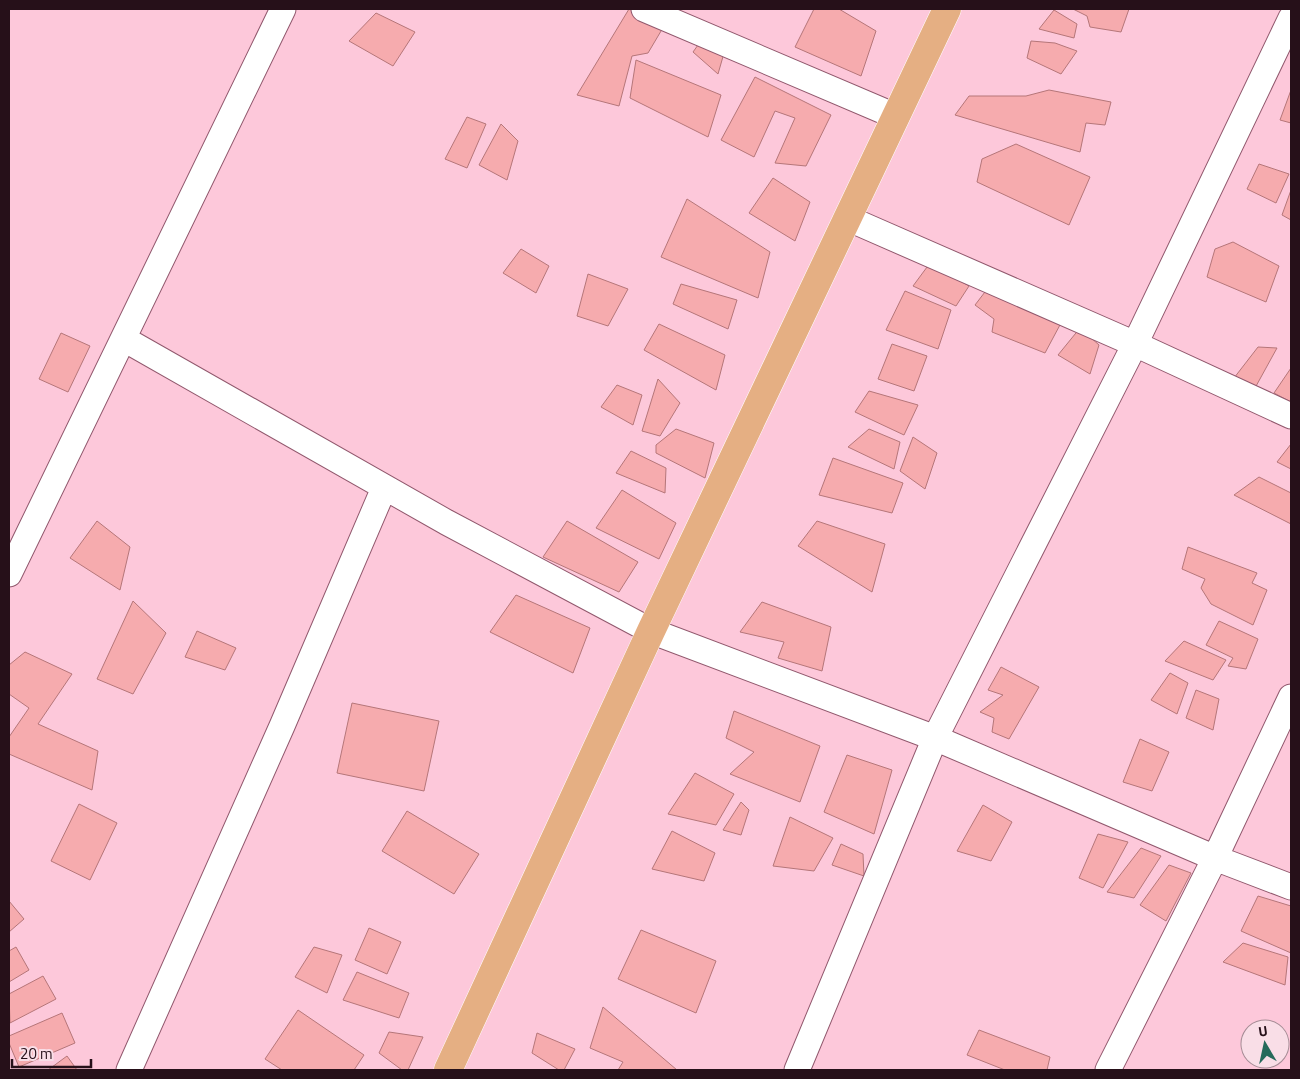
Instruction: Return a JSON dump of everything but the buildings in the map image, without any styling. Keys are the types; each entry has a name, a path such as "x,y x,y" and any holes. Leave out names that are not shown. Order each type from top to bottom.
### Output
{"main road":[{"path":"448,1070 651,631 947,9"}],"street":[{"path":"9,574 283,9"},
{"path":"644,9 895,116"},
{"path":"797,1070 936,738 1135,344 1291,18"},
{"path":"847,218 1135,344 1291,416"},
{"path":"124,339 384,488 651,631 936,738 1215,858 1291,887"},
{"path":"129,1070 286,717 384,488"},
{"path":"1108,1070 1215,858 1291,697"}]}
